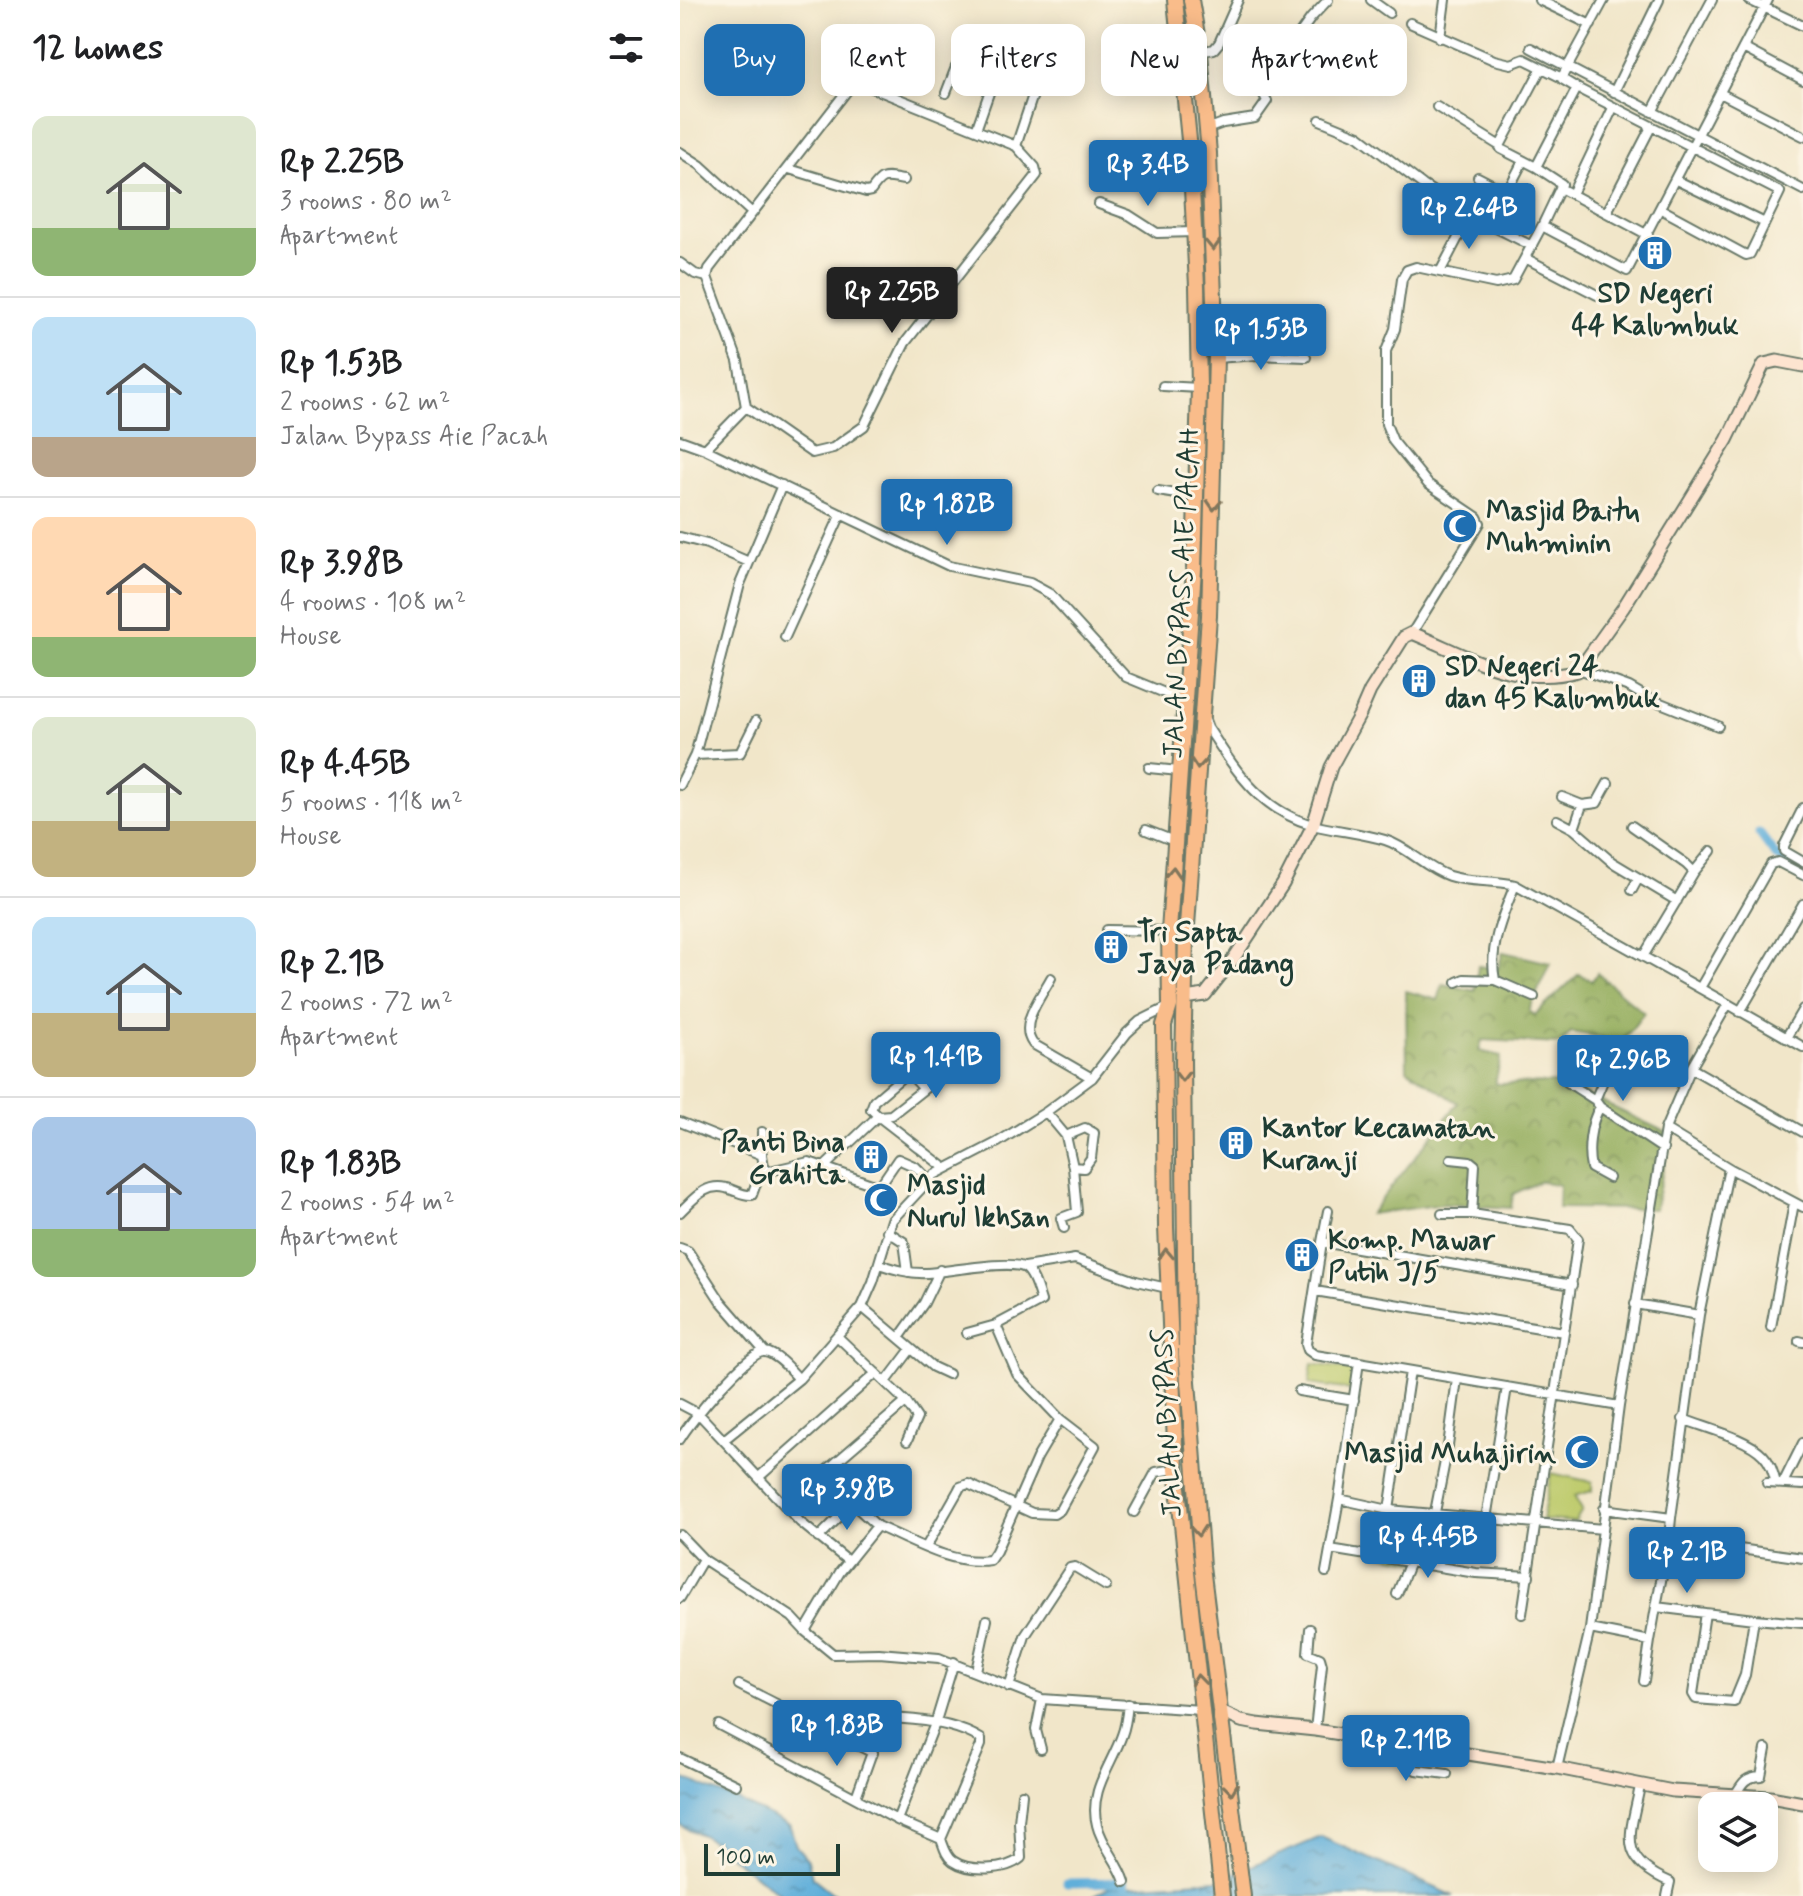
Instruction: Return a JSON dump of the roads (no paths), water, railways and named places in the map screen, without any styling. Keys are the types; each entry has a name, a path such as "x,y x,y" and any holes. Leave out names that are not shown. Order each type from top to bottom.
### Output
{"highway":[{"path":"1175,0 1189,138 1199,388 1194,569 1169,931 1170,1006 1164,1025 1167,1288 1176,1469 1222,1896"},
{"name":"JALAN BYPASS AIE PACAH","path":"1191,0 1195,24"},
{"name":"JALAN BYPASS AIE PACAH","path":"1185,998 1215,485 1216,358 1204,96"},
{"path":"1189,138 1207,129"},
{"name":"JALAN BYPASS","path":"1185,998 1182,1115 1187,1365 1200,1552 1243,1896"},
{"path":"1171,1367 1187,1365"}],"street":[{"path":"1207,50 1214,49 1219,43 1238,0"},
{"path":"1207,129 1255,118 1267,101 1262,91 1263,85 1311,18 1328,0"},
{"path":"1371,0 1389,13"},
{"path":"1440,38 1445,0"},
{"path":"1539,0 1591,25"},
{"path":"1562,78 1604,0"},
{"path":"1614,92 1659,0"},
{"path":"1652,112 1712,0"},
{"path":"1749,0 1766,4 1803,26"},
{"path":"1542,226 1626,271 1648,235 1766,4"},
{"path":"1410,23 1494,60 1511,64 1524,59 1613,108 1780,192 1750,254 1746,255 1661,209"},
{"path":"1531,48 1803,190"},
{"path":"1743,48 1803,80"},
{"path":"1500,146 1541,69"},
{"path":"946,93 951,80"},
{"path":"853,83 976,130 1016,146 1035,167 1037,175 905,343 864,426 833,448 812,453 746,407 738,361 707,277 709,269 853,83"},
{"path":"1536,167 1577,88"},
{"path":"1720,93 1803,136"},
{"path":"976,130 988,96"},
{"path":"1016,146 1032,96"},
{"path":"1185,998 1205,995 1234,958 1283,884 1313,825 1331,767 1390,657 1404,637 1412,633 1480,523 1477,517 1428,484 1393,441 1386,424 1386,351 1395,329 1402,279 1407,270 1416,267 1506,284 1513,280 1561,182 1501,149 1437,107"},
{"path":"1572,194 1613,108"},
{"path":"1320,120 1359,136 1419,182 1470,215 1532,246"},
{"path":"1607,212 1651,127"},
{"path":"680,152 700,165 752,213"},
{"path":"1490,225 1523,161"},
{"path":"789,169 866,192 871,191 883,177 904,180"},
{"path":"1478,177 1507,192"},
{"path":"1676,180 1765,223"},
{"path":"1560,188 1648,235"},
{"path":"1099,204 1129,215 1157,233 1194,232"},
{"path":"1440,272 1470,215"},
{"path":"1525,258 1597,295"},
{"path":"680,263 695,274 707,277"},
{"path":"1216,358 1257,355 1306,357"},
{"path":"1412,633 1488,667 1515,674 1572,672 1579,669 1623,608 1727,440 1764,364 1777,361 1803,366"},
{"path":"1163,386 1199,388"},
{"path":"705,449 746,407"},
{"path":"680,440 782,485 949,566 1030,583 1050,594 1126,677 1184,701"},
{"path":"680,785 695,755 749,562 782,485"},
{"path":"1158,491 1195,497"},
{"path":"785,637 841,514"},
{"path":"680,537 707,544 749,562"},
{"path":"1579,669 1718,726"},
{"path":"1203,713 1208,728 1250,789 1288,816 1313,825 1388,841 1412,854 1419,862 1448,875 1515,885 1803,1047"},
{"path":"695,755 740,753 756,721"},
{"path":"1149,768 1179,771"},
{"path":"1562,797 1582,805 1597,803 1608,783"},
{"path":"1574,829 1582,805"},
{"path":"1803,808 1784,846 1784,851 1803,862"},
{"path":"1557,820 1574,829 1612,862 1677,901"},
{"path":"1632,826 1694,872"},
{"path":"1146,830 1174,841"},
{"path":"1644,955 1694,872 1711,851"},
{"path":"1700,988 1771,864 1778,862 1803,875"},
{"path":"1632,890 1638,879"},
{"path":"1495,980 1496,946 1515,885"},
{"path":"1740,1012 1803,904"},
{"path":"1107,930 1169,931"},
{"path":"1051,978 1027,1026 1027,1037 1033,1044 1092,1078"},
{"path":"1457,982 1464,979 1495,980 1534,997"},
{"path":"1557,1768 1590,1629 1619,1406 1665,1129 1691,1068 1728,1004"},
{"path":"725,1439 799,1379 862,1307 892,1220 929,1180 1046,1112 1092,1078 1140,1021 1170,1006"},
{"path":"1786,1038 1803,1009"},
{"path":"1609,1178 1591,1168 1589,1159 1594,1116 1617,1048"},
{"path":"1691,1068 1803,1132"},
{"path":"823,1168 878,1116 891,1115 951,1071"},
{"path":"924,1089 906,1072 874,1101 871,1109 945,1168"},
{"path":"1567,1082 1663,1149"},
{"path":"1046,1112 1066,1136 1073,1167 1077,1212 1061,1218 1064,1228"},
{"path":"680,1122 762,1155"},
{"path":"1066,1136 1085,1128 1094,1133 1088,1164 1084,1168 1073,1167"},
{"path":"1665,1129 1729,1168 1803,1207"},
{"path":"762,1132 765,1172"},
{"path":"916,1167 925,1153"},
{"path":"680,1212 702,1190 726,1188 752,1195 758,1178 765,1172 809,1162 873,1186 881,1184 898,1159 916,1167 929,1180"},
{"path":"1451,1159 1470,1161 1475,1165 1472,1214"},
{"path":"1644,1681 1669,1539 1699,1315 1729,1168"},
{"path":"1771,1327 1794,1203"},
{"path":"1328,1211 1306,1338 1308,1350 1315,1355 1619,1406"},
{"path":"1442,1214 1472,1214 1570,1229 1578,1239 1522,1614"},
{"path":"887,1231 904,1242 908,1272"},
{"path":"1322,1242 1572,1285"},
{"path":"680,1248 688,1251 720,1300 764,1351 799,1379"},
{"path":"879,1264 925,1274 940,1270 1012,1265 1025,1267 1075,1259 1136,1281 1167,1288"},
{"path":"967,1333 996,1325 1041,1301 1025,1267"},
{"path":"899,1338 924,1303 940,1270"},
{"path":"1315,1291 1564,1332"},
{"path":"1635,1304 1699,1315"},
{"path":"862,1307 933,1367 948,1374"},
{"path":"926,1547 964,1485 968,1484 1032,1513 1054,1514 1060,1510 1093,1452 1094,1443 1060,1419 1017,1374 996,1325"},
{"path":"838,1337 906,1402 917,1418 907,1441"},
{"path":"886,1382 911,1349"},
{"path":"680,1439 752,1356 764,1351"},
{"path":"1326,1572 1359,1362"},
{"path":"1389,1510 1410,1371"},
{"path":"759,1477 876,1373"},
{"path":"1425,1563 1448,1446 1457,1379"},
{"path":"1486,1519 1507,1387"},
{"path":"1299,1391 1354,1400"},
{"path":"785,1506 906,1402"},
{"path":"680,1404 699,1414 785,1506 818,1538 848,1561"},
{"path":"853,1504 877,1526 926,1547 952,1556 990,1560 1042,1448 1060,1419"},
{"path":"1683,1419 1762,1453 1772,1467 1775,1483"},
{"path":"1775,1483 1803,1443"},
{"path":"1134,1512 1156,1472 1176,1469"},
{"path":"1775,1483 1803,1485"},
{"path":"818,1538 869,1487"},
{"path":"1339,1499 1389,1510 1603,1529"},
{"path":"1604,1509 1671,1518"},
{"path":"805,1631 848,1561 877,1526"},
{"path":"680,1535 703,1559 792,1617 826,1650 840,1655 928,1656 954,1662 1042,1699 1201,1710"},
{"path":"1669,1539 1803,1558"},
{"path":"1330,1549 1476,1573 1529,1576"},
{"path":"680,1598 703,1559"},
{"path":"1397,1594 1410,1562"},
{"path":"1009,1687 1025,1636 1070,1568 1075,1567 1106,1586"},
{"path":"1656,1607 1803,1623"},
{"path":"1705,1613 1693,1694 1696,1699 1734,1702 1745,1675 1754,1619"},
{"path":"976,1671 987,1620"},
{"path":"1310,1629 1308,1653 1320,1658 1322,1665 1315,1730"},
{"path":"1590,1629 1650,1641"},
{"path":"897,1820 936,1721 954,1662"},
{"path":"739,1685 873,1753"},
{"path":"1041,1749 1036,1730 1042,1699"},
{"path":"1125,1882 1100,1834 1095,1816 1100,1785 1121,1739 1128,1704"},
{"path":"1221,1712 1241,1721 1315,1730 1557,1768 1640,1786 1698,1793"},
{"path":"856,1797 884,1719"},
{"path":"818,1724 836,1720 936,1721 979,1737 981,1742 941,1839 949,1859 956,1863 983,1868 1015,1863 1022,1852 1019,1834 1022,1794"},
{"path":"719,1725 897,1820 941,1839"},
{"path":"1416,1747 1413,1768 1447,1774"},
{"path":"1737,1792 1750,1776 1761,1776 1766,1749"},
{"path":"680,1758 736,1785"},
{"path":"1640,1786 1629,1844 1639,1863 1670,1882 1667,1896"},
{"path":"1778,1798 1802,1799"}],"water":[{"path":"680,1777 790,1826 796,1846 808,1860 812,1877 836,1896 782,1896 706,1837 680,1825"},
{"path":"1321,1837 1454,1896 1093,1896 1109,1887 1218,1880"}],"waterway":[{"path":"1759,833 1776,856 1803,869"},
{"path":"1067,1883 1125,1882 1127,1896"}],"place":[{"name":"SD Negeri 44 Kalumbuk","path":"1655,253"},
{"name":"Masjid Baitu Muhminin","path":"1460,526"},
{"name":"SD Negeri 24 dan 45 Kalumbuk","path":"1419,681"},
{"name":"Tri Sapta Jaya Padang","path":"1111,947"},
{"name":"Kantor Kecamatan Kuranji","path":"1236,1143"},
{"name":"Panti Bina Grahita","path":"871,1157"},
{"name":"Masjid Nurul Ikhsan","path":"881,1200"},
{"name":"Komp. Mawar Putih J/5","path":"1302,1255"},
{"name":"Masjid Muhajirin","path":"1582,1452"}]}
